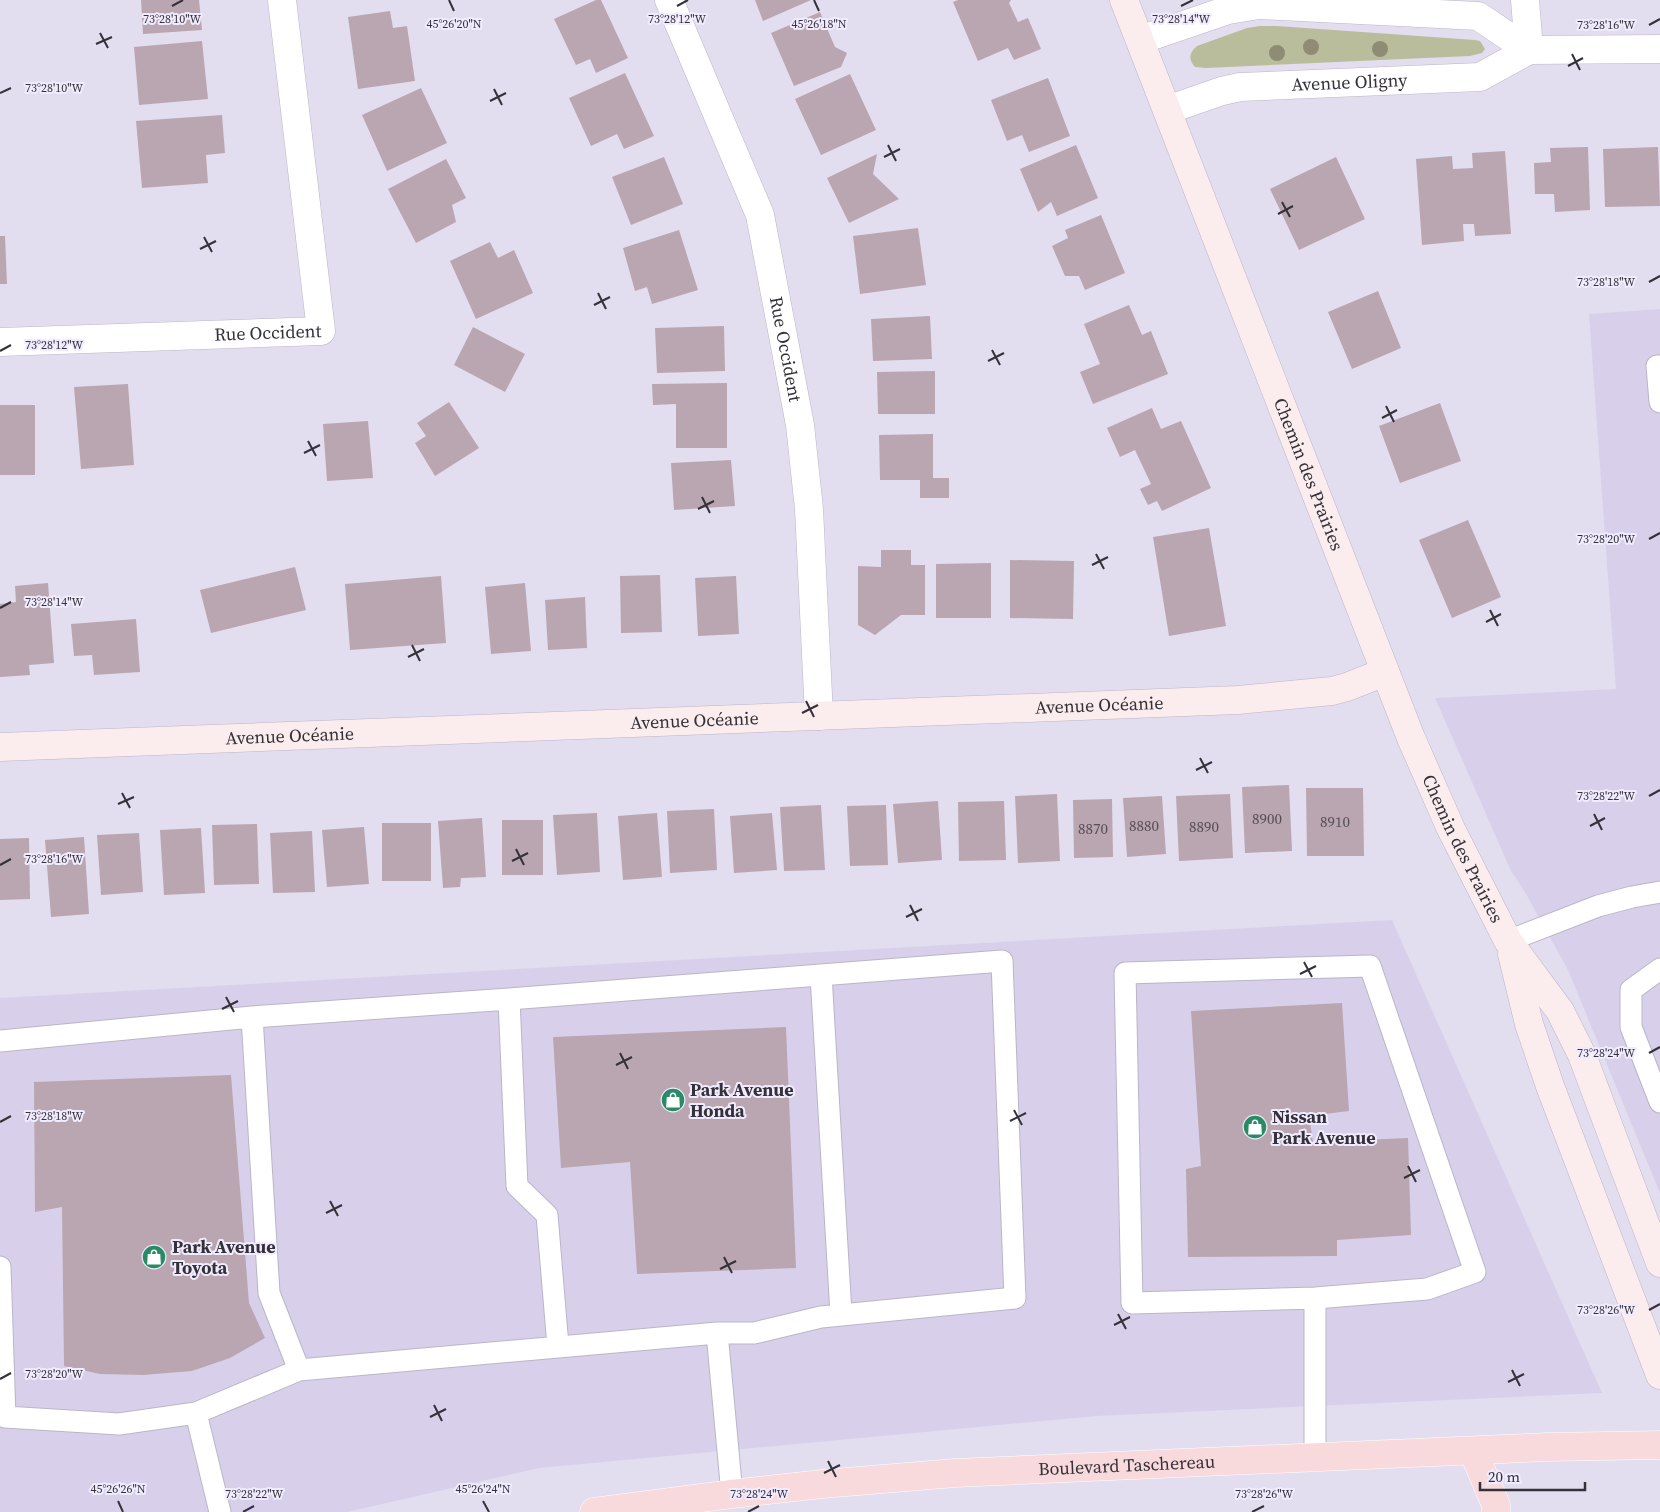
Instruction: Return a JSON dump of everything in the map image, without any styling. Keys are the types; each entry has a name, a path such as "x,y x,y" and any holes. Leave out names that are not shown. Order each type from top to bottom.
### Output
{"main road":[{"name":"Boulevard Taschereau","path":"594,1512 832,1483 955,1473 1660,1445"},
{"path":"1473,1451 1496,1505 1496,1512"}],"street":[{"name":"Rue Occident","path":"0,342 321,331 282,0"},
{"name":"Rue Occident","path":"669,0 760,215 800,425 809,509 819,716"},
{"name":"Chemin des Prairies","path":"1124,0 1411,738 1452,829 1508,941 1560,1012 1582,1055 1660,1263"},
{"path":"1525,0 1530,50"},
{"path":"1140,40 1228,10 1259,5 1478,16 1530,50"},
{"name":"Avenue Oligny","path":"1166,110 1222,91 1240,87 1480,77 1530,50 1660,49"},
{"name":"Avenue Océanie","path":"0,748 1181,703 1276,697 1339,689 1385,672"},
{"name":"Chemin des Prairies","path":"1508,941 1530,1024 1550,1086 1660,1374"}],"lane":[{"path":"1660,366 1657,366 1660,402"},
{"path":"1508,941 1598,906 1660,892"},
{"path":"0,1041 252,1017 1002,961 1015,1298 822,1316 754,1333 716,1332 299,1370 196,1413 119,1424 5,1417 0,1267"},
{"path":"1370,966 1475,1272 1427,1289 1315,1298 1132,1304 1125,973 1370,966"},
{"path":"1660,969 1631,990 1631,1028 1660,1102"},
{"path":"821,975 841,1314"},
{"path":"509,999 517,1186 547,1215 558,1346"},
{"path":"252,1017 269,1293 299,1370"},
{"path":"1315,1298 1315,1458"},
{"path":"716,1332 732,1494"},
{"path":"196,1413 220,1512"}],"shaded area":[{"path":"1660,309 1660,1193 1568,970 1525,892 1511,871 1435,698 1616,689 1589,314"},
{"path":"1392,920 1602,1393 1097,1416 539,1468 347,1512 0,1512 0,998"}],"green space":[{"path":"1260,26 1475,40 1480,41 1485,49 1482,53 1470,56 1206,68 1195,67 1190,59 1192,51 1197,46 1247,28"}],"building":[{"path":"141,0 199,0 202,30 143,34"},
{"path":"596,0 601,0 628,58 596,73 590,59 576,65 554,19"},
{"path":"755,0 811,0 763,21"},
{"path":"958,0 1011,0 1009,3 1018,22 1028,18 1041,49 1014,60 1008,48 978,61 953,2"},
{"path":"390,11 393,28 407,26 415,81 358,89 348,17"},
{"path":"820,12 835,47 847,53 841,67 794,86 771,33"},
{"path":"202,41 208,99 139,105 134,47"},
{"path":"625,73 654,136 624,149 617,134 591,146 569,98"},
{"path":"850,74 876,130 821,155 795,99"},
{"path":"1048,78 1070,136 1029,152 1022,135 1007,141 991,100"},
{"path":"421,88 447,143 387,171 362,115"},
{"path":"222,115 225,153 206,155 208,183 142,188 136,121"},
{"path":"1076,145 1098,198 1057,216 1051,202 1038,212 1020,169"},
{"path":"1588,147 1590,210 1555,212 1554,194 1535,194 1534,163 1551,162 1550,148"},
{"path":"1658,147 1660,206 1605,207 1603,149"},
{"path":"1505,151 1511,234 1475,236 1474,224 1463,224 1464,241 1422,245 1416,159 1452,156 1453,169 1473,168 1472,153"},
{"path":"877,154 873,174 899,199 849,223 827,178"},
{"path":"664,157 683,204 631,225 612,177"},
{"path":"1336,157 1365,219 1299,250 1270,189"},
{"path":"446,159 466,198 452,205 456,222 416,243 388,189"},
{"path":"1101,215 1125,273 1085,290 1079,276 1065,276 1052,246 1068,238 1065,230"},
{"path":"918,228 926,285 860,294 853,236"},
{"path":"679,230 698,290 652,304 647,287 635,291 623,248"},
{"path":"0,236 5,236 7,284 0,284"},
{"path":"490,242 498,258 514,250 533,293 476,319 450,261"},
{"path":"1378,291 1401,348 1352,369 1328,312"},
{"path":"1129,305 1142,335 1151,331 1168,374 1093,404 1080,372 1100,364 1084,324"},
{"path":"930,316 932,359 873,361 871,319"},
{"path":"724,326 725,371 657,373 655,328"},
{"path":"473,327 525,354 505,392 454,365"},
{"path":"935,371 935,414 878,414 877,372"},
{"path":"727,383 727,448 676,448 676,404 653,405 652,384"},
{"path":"128,384 134,465 81,469 74,387"},
{"path":"449,402 479,448 435,476 415,443 426,436 417,423"},
{"path":"1440,403 1461,461 1400,483 1379,426"},
{"path":"0,405 35,405 35,475 0,475"},
{"path":"1152,408 1161,429 1181,421 1211,488 1162,511 1157,501 1148,505 1140,489 1151,484 1135,450 1120,457 1107,428"},
{"path":"368,421 373,478 327,481 323,424"},
{"path":"933,434 933,478 949,478 949,498 920,498 920,480 880,480 879,435"},
{"path":"731,460 735,506 674,510 671,463"},
{"path":"1468,520 1501,597 1452,618 1419,540"},
{"path":"1209,528 1226,626 1169,636 1153,537"},
{"path":"881,550 911,550 911,565 925,565 925,615 901,615 875,635 858,625 858,566 881,567"},
{"path":"1010,560 1074,561 1073,619 1010,618"},
{"path":"991,563 991,618 936,618 936,564"},
{"path":"295,567 306,610 211,633 200,590"},
{"path":"660,575 662,632 621,633 620,576"},
{"path":"441,576 446,643 350,650 345,584"},
{"path":"736,576 739,634 698,636 695,578"},
{"path":"48,583 54,663 29,665 30,675 0,677 0,604 16,602 15,586"},
{"path":"525,583 531,651 491,654 485,587"},
{"path":"585,597 587,648 548,650 545,600"},
{"path":"136,619 140,672 94,675 92,655 74,656 71,624"},
{"path":"1289,785 1292,851 1245,853 1242,787"},
{"path":"1306,788 1363,788 1364,856 1307,856"},
{"path":"1057,794 1060,861 1018,863 1015,796"},
{"path":"1230,794 1233,858 1179,861 1176,796"},
{"path":"1162,796 1166,854 1127,857 1123,798"},
{"path":"1112,799 1113,857 1074,858 1073,800"},
{"path":"938,801 942,860 898,863 893,804"},
{"path":"1004,801 1006,860 959,861 958,802"},
{"path":"821,805 825,870 784,871 780,807"},
{"path":"886,805 888,865 850,866 847,806"},
{"path":"714,809 717,870 670,873 667,811"},
{"path":"597,813 600,872 557,875 553,815"},
{"path":"657,813 662,877 623,880 618,816"},
{"path":"772,813 777,870 734,873 730,816"},
{"path":"482,818 486,877 461,878 460,887 443,888 438,821"},
{"path":"502,820 543,820 543,875 502,875"},
{"path":"382,823 431,823 431,881 382,881"},
{"path":"257,824 259,884 214,885 212,825"},
{"path":"364,827 369,884 327,887 322,830"},
{"path":"201,828 205,893 164,895 160,830"},
{"path":"312,831 315,892 273,893 270,833"},
{"path":"139,833 143,892 101,895 97,835"},
{"path":"84,837 89,914 51,917 45,840"},
{"path":"29,838 30,899 0,900 0,839"},
{"name":"Nissan Park Avenue","path":"1342,1003 1349,1111 1309,1116 1313,1142 1408,1138 1411,1235 1337,1240 1337,1256 1188,1257 1186,1169 1201,1166 1191,1011"},
{"name":"Park Avenue Honda","path":"786,1027 796,1268 637,1274 630,1162 561,1168 553,1037"},
{"name":"Park Avenue Toyota","path":"231,1075 249,1303 265,1338 230,1358 192,1371 143,1375 100,1374 64,1366 62,1207 35,1212 34,1082"}],"place":[{"name":"Park Avenue Honda","path":"673,1100"},
{"name":"Nissan Park Avenue","path":"1255,1127"},
{"name":"Park Avenue Toyota","path":"154,1257"}]}
